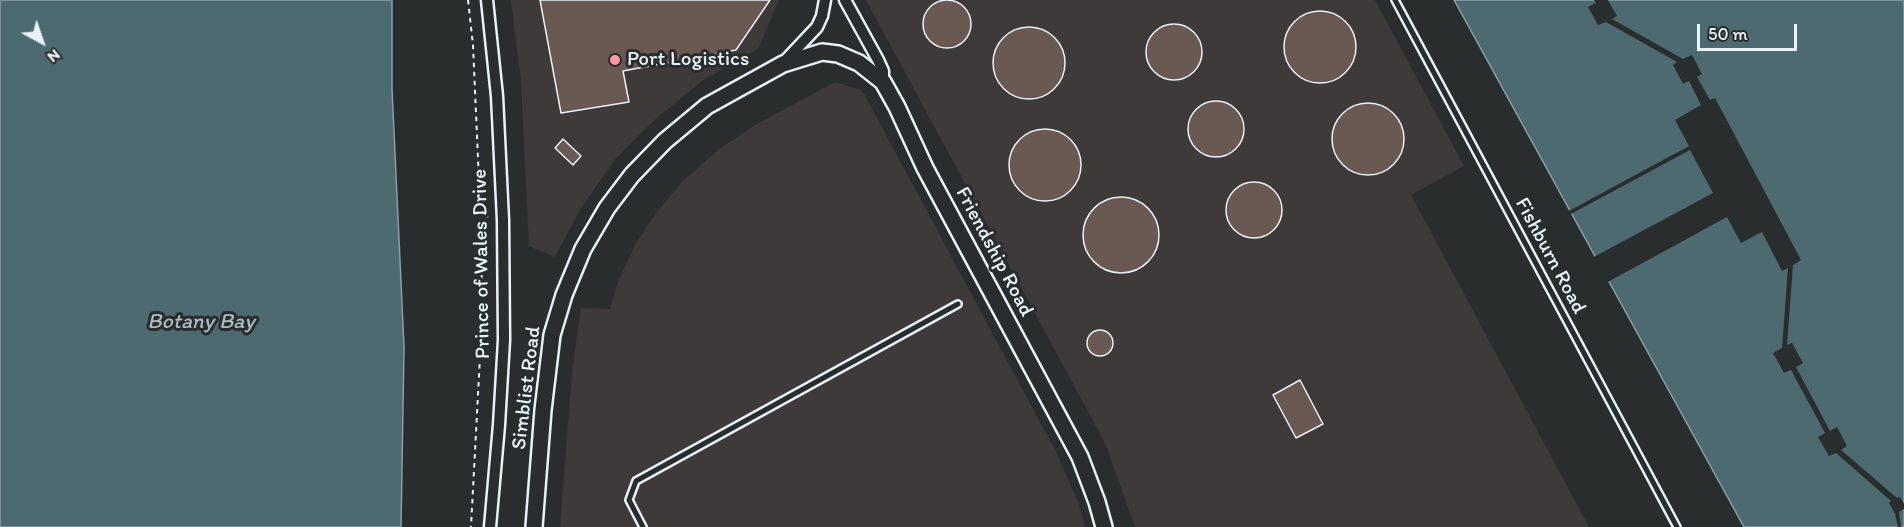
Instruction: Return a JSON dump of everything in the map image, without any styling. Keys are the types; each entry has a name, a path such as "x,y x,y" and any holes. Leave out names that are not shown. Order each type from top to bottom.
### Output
{"street":[{"name":"Prince of Wales Drive","path":"487,0 497,96 503,232 504,339 490,527"},
{"name":"Simblist Road","path":"783,64 817,27 825,0"},
{"name":"Friendship Road","path":"845,0 878,60 883,71 883,82 925,168 1080,457 1104,527"},
{"name":"Simblist Road","path":"534,527 543,410 552,334 564,295 583,249 607,208 632,175 665,141 707,106 783,64 822,52 838,54 859,63 883,82"}],"lane":[{"name":"Fishburn Road","path":"1395,0 1677,527"},
{"path":"643,527 628,500 636,481 958,304"}],"path":[{"path":"468,0 473,45 480,204 487,213 488,229 482,237 481,338 471,527"}],"shaded area":[{"path":"511,0 779,0 758,49 702,81 659,116 617,157 581,208 555,257 529,246 521,82"},
{"path":"866,0 1375,0 1464,166 1411,195 1589,527 1135,527 1105,443"},
{"path":"835,82 862,90 1055,450 1079,504 1085,527 560,527 572,372 581,308 610,309 618,282 635,245 656,213 681,183 718,150 757,124"}],"water":[{"name":"Botany Bay","path":"0,0 392,0 392,89 404,347 401,527 0,527"},
{"path":"1454,0 1904,0 1904,527 1744,527"}],"pier":[{"path":"1594,0 1608,0 1617,16 1612,19 1683,59 1692,55 1702,74 1697,77 1710,100 1715,98 1801,260 1793,265 1787,345 1792,343 1803,363 1796,367 1830,431 1837,427 1847,446 1841,450 1897,498 1900,497 1904,504 1904,509 1899,512 1901,527 1898,527 1889,503 1891,501 1836,453 1829,456 1818,437 1825,433 1791,370 1784,373 1773,353 1782,348 1788,268 1782,271 1762,232 1741,243 1727,217 1606,283 1592,258 1713,193 1690,150 1569,215 1567,212 1689,146 1675,120 1701,105 1689,81 1683,84 1673,65 1677,62 1606,22 1598,25 1588,7 1596,3"}],"building":[{"name":"Port Logistics","path":"540,0 770,0 736,50 623,71 629,102 561,113"},
{"path":"947,0 964,7 971,24 964,41 947,48 930,41 923,24 930,7"},
{"path":"1320,11 1340,17 1350,27 1356,47 1350,67 1340,77 1320,83 1300,77 1290,67 1284,47 1290,27 1300,17"},
{"path":"1174,24 1185,26 1194,32 1200,41 1202,52 1200,63 1194,72 1185,78 1174,80 1163,78 1154,72 1148,63 1146,52 1148,41 1154,32 1163,26"},
{"path":"1029,27 1049,33 1059,43 1065,63 1059,83 1049,93 1029,99 1009,93 999,83 993,63 999,43 1009,33"},
{"path":"1216,101 1227,103 1236,109 1242,118 1244,129 1242,140 1236,149 1227,155 1216,157 1205,155 1196,149 1190,140 1188,129 1190,118 1196,109 1205,103"},
{"path":"1368,103 1388,109 1398,119 1404,139 1398,159 1388,169 1368,175 1348,169 1338,159 1332,139 1338,119 1348,109"},
{"path":"1045,129 1065,135 1075,145 1081,165 1075,185 1065,195 1045,201 1025,195 1015,185 1009,165 1015,145 1025,135"},
{"path":"563,139 581,156 573,165 555,148"},
{"path":"1254,182 1265,184 1274,190 1280,199 1282,210 1280,221 1274,230 1265,236 1254,238 1243,236 1234,230 1228,221 1226,210 1228,199 1234,190 1243,184"},
{"path":"1129,197 1142,203 1153,214 1159,227 1157,250 1142,267 1129,273 1113,273 1100,267 1085,250 1083,227 1089,214 1106,199"},
{"path":"1100,330 1110,333 1113,343 1110,353 1100,356 1090,353 1087,343 1090,333"},
{"path":"1300,380 1323,424 1296,438 1273,395"}],"place":[{"name":"Port Logistics","path":"615,60"}]}
